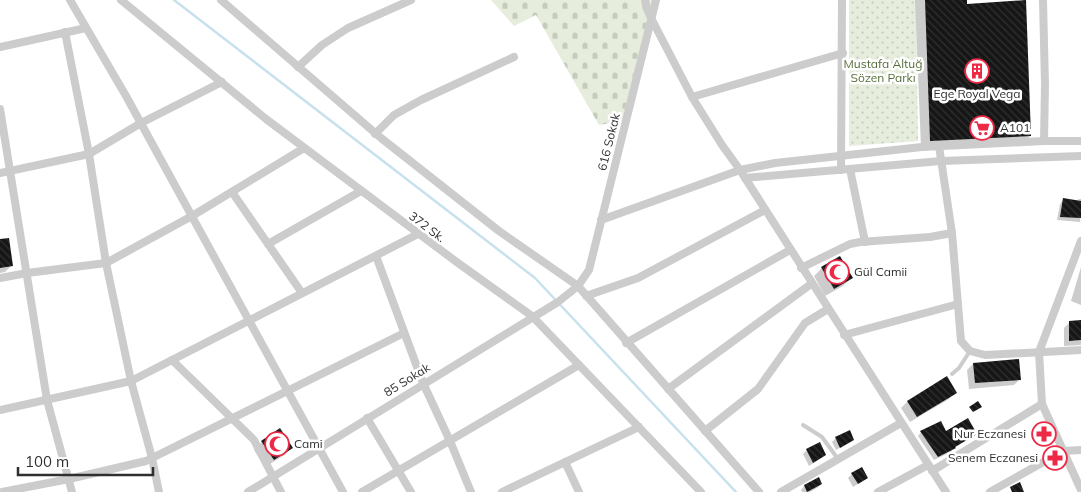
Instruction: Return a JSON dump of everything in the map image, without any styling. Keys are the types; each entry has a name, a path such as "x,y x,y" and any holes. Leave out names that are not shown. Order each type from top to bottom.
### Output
{"street":[{"path":"70,0 141,123 343,492"},
{"name":"372 Sk.","path":"121,0 304,148 418,234 532,316 639,427 696,491"},
{"path":"220,0 375,134 499,231 578,286 626,343 759,492"},
{"path":"298,67 322,45 348,28 411,0"},
{"path":"645,0 647,10 692,97 946,492"},
{"name":"616 Sokak","path":"578,286 589,270 656,0"},
{"path":"841,170 842,0"},
{"path":"919,0 925,147"},
{"path":"1042,0 1045,85 1044,141"},
{"path":"0,46 86,28"},
{"path":"65,32 89,154 106,263 131,380 159,492"},
{"path":"692,97 843,53"},
{"path":"375,134 394,115 420,100 514,57"},
{"path":"0,173 89,154 141,123 222,82"},
{"path":"0,109 47,400 72,492"},
{"path":"602,220 740,170 775,163 925,147 1081,141"},
{"path":"939,146 952,233 961,341 970,351 985,355 1081,350"},
{"path":"0,278 106,263 192,216 304,148"},
{"path":"745,178 941,161 1081,156"},
{"path":"850,169 862,242"},
{"path":"268,244 361,191"},
{"path":"232,192 302,293"},
{"path":"586,296 638,278 765,210"},
{"path":"801,268 850,244 930,237 952,233"},
{"path":"0,410 131,380 418,234"},
{"path":"1081,241 1039,352 1042,404 1081,490"},
{"path":"626,343 790,250"},
{"path":"376,256 424,383 471,492"},
{"path":"668,389 811,284"},
{"name":"85 Sokak","path":"248,492 532,316 558,302 578,286"},
{"path":"844,335 958,304"},
{"path":"705,432 758,389 805,323 828,309"},
{"path":"2,492 146,461 404,333"},
{"path":"172,360 254,440 281,492"},
{"path":"362,492 579,365"},
{"path":"878,492 930,468 1042,404"},
{"path":"367,418 411,492"},
{"path":"781,492 900,423"},
{"path":"502,492 639,427"},
{"path":"990,492 1063,451 1081,450"},
{"path":"565,462 579,492"}],"lane":[{"path":"952,374 959,368 970,351"},
{"path":"803,425 822,437 838,459"}],"green space":[{"path":"491,0 653,0 622,121 599,125 536,15 514,26"},
{"name":"Mustafa Altuğ Sözen Parkı","path":"849,0 916,0 918,141 849,146"}],"building":[{"name":"Ege Royal Vega","path":"925,0 967,0 967,4 1026,0 1031,136 930,141"},
{"path":"1063,198 1081,201 1081,218 1060,217"},
{"path":"9,238 13,266 0,268 0,239"},
{"name":"Gül Camii","path":"840,256 853,278 834,289 821,267"},
{"path":"1081,320 1081,340 1069,341 1069,321"},
{"path":"1019,359 1021,380 975,383 973,363"},
{"path":"947,376 957,393 917,417 907,401"},
{"path":"978,401 982,407 973,412 969,407"},
{"path":"968,418 977,434 938,457 920,431 941,421 946,431"},
{"name":"Cami","path":"280,428 293,448 274,460 261,441"},
{"path":"850,430 854,440 840,448 835,437"},
{"path":"820,442 826,455 813,463 806,449"},
{"path":"862,467 868,478 858,484 851,473"},
{"path":"819,477 822,484 807,492 804,485"},
{"path":"1020,482 1024,492 1012,492 1010,487"}],"waterway":[{"path":"174,0 535,278 736,492"}],"place":[{"name":"Ege Royal Vega","path":"977,71"},
{"name":"A101","path":"982,128"},
{"name":"Gül Camii","path":"837,272"},
{"name":"Nur Eczanesi","path":"1044,434"},
{"name":"Cami","path":"277,444"},
{"name":"Senem Eczanesi","path":"1055,458"}]}
